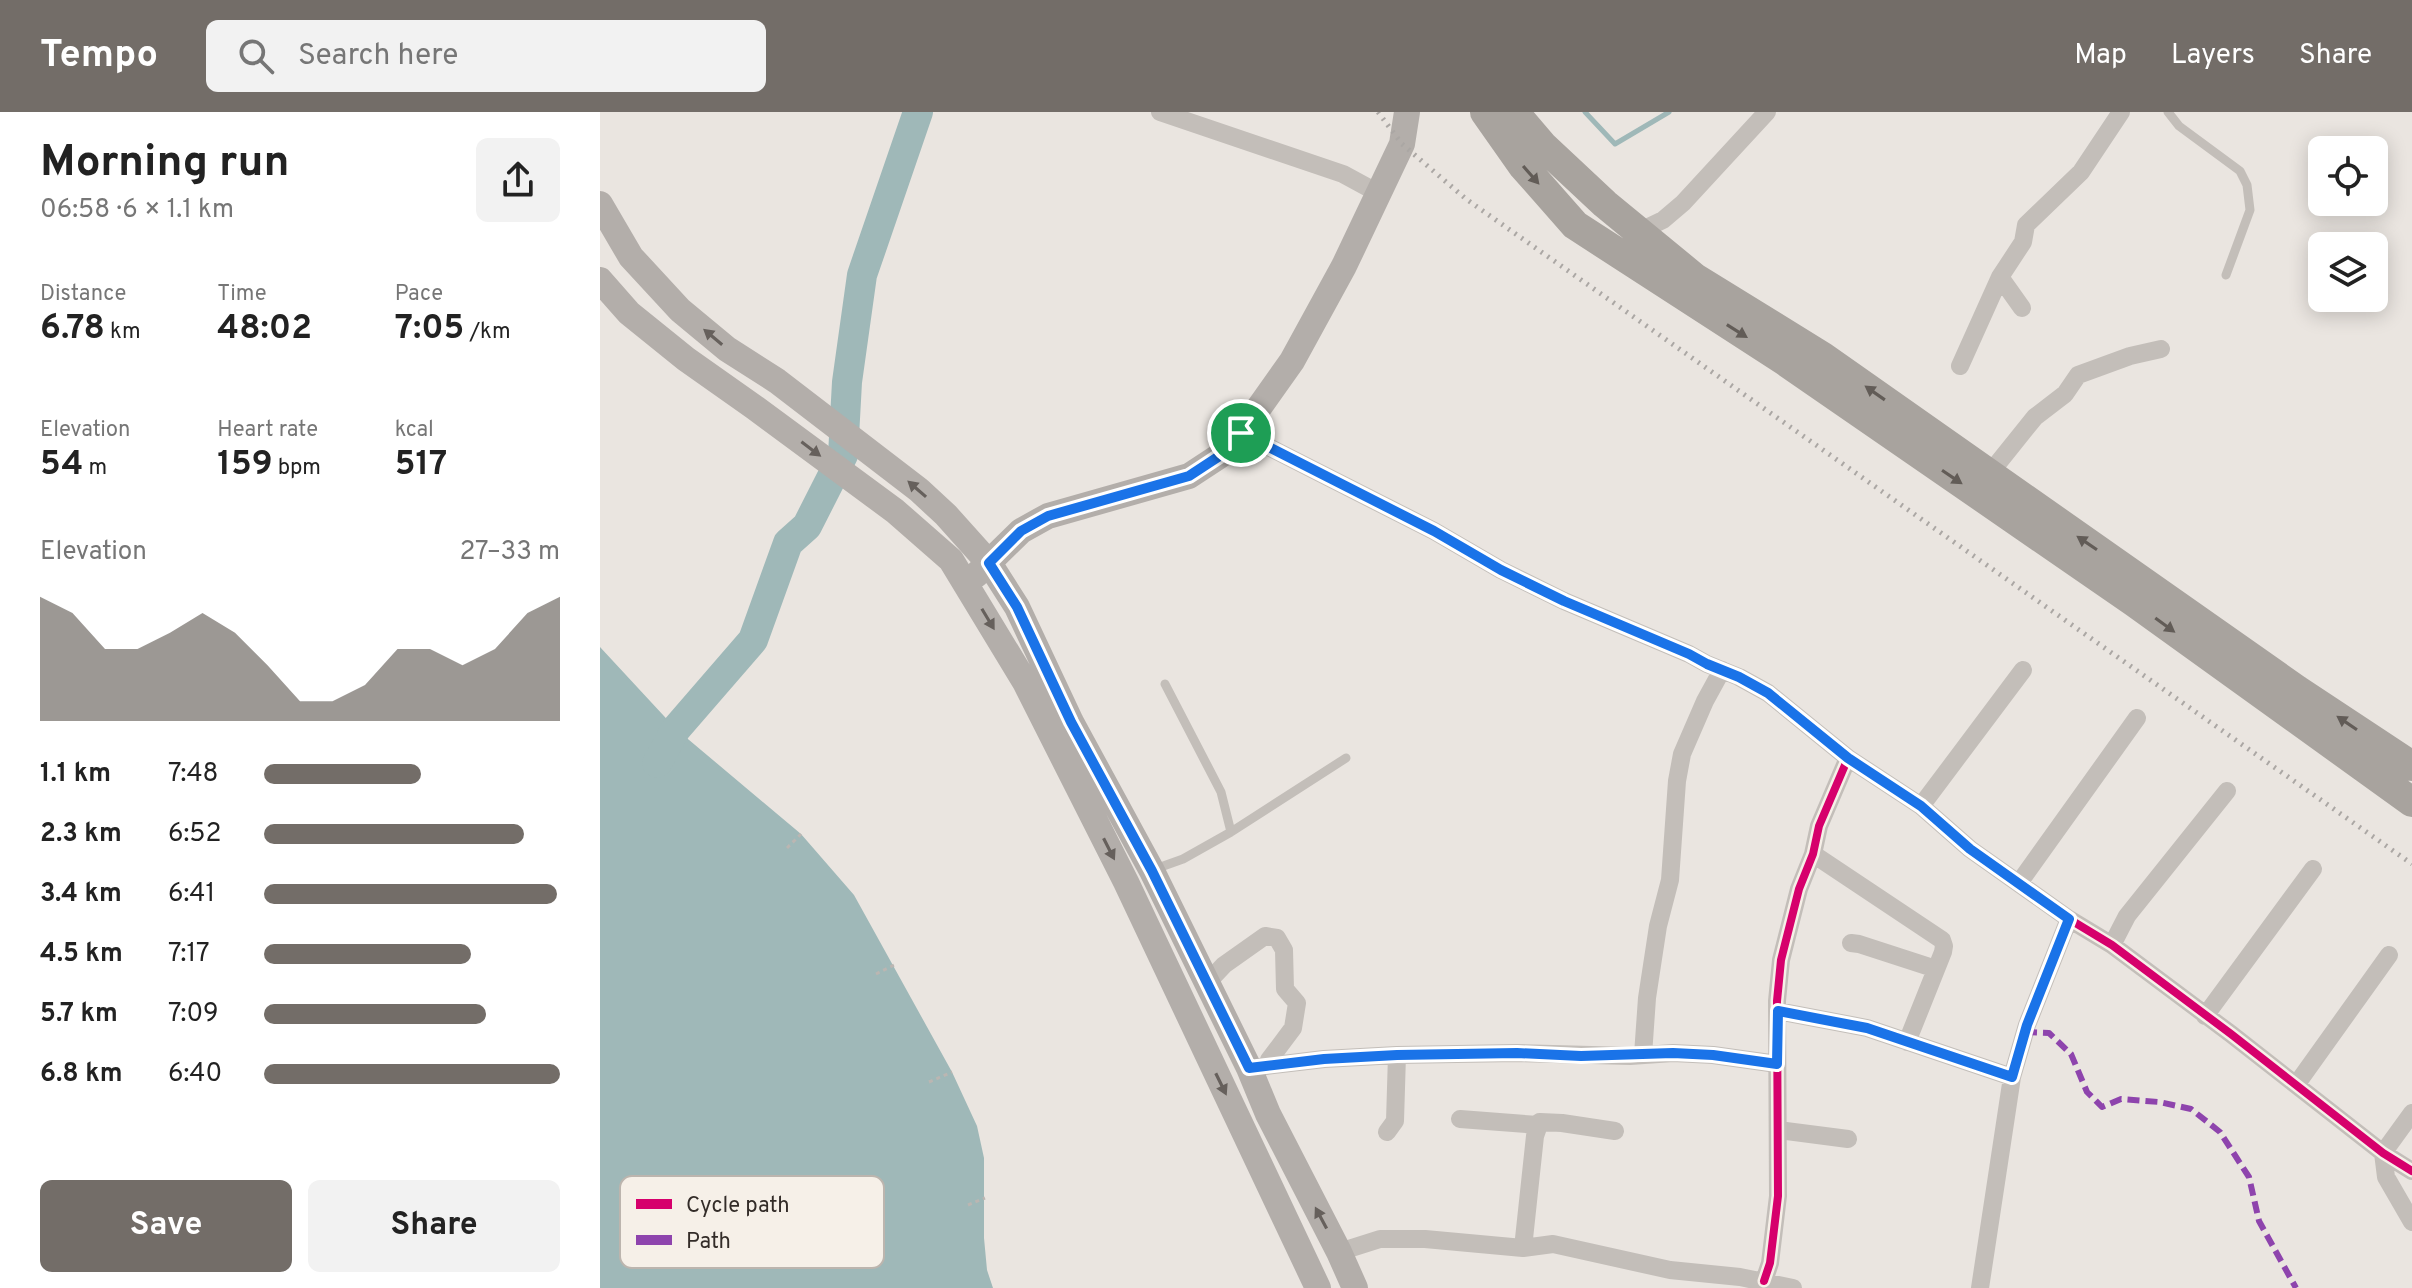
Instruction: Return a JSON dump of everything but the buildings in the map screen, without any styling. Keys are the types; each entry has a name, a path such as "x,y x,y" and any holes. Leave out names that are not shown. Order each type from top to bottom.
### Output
{"main road":[{"path":"967,584 1021,531 1048,516 1189,476 1221,455 1241,433 1292,361 1344,266 1402,144 1407,112"},
{"path":"1485,112 1523,166 1575,225 1785,361 2121,593 2412,802"},
{"path":"1514,112 1543,146 1605,204 1712,290 1823,357 2297,690 2412,766"},
{"path":"600,204 631,257 680,310 727,349 777,381 886,464 946,515 989,563 1017,607 1071,722 1152,871 1207,983 1258,1067 1268,1114 1355,1288"},
{"path":"600,280 629,313 686,359 895,511 951,560 1025,682 1126,882 1318,1288"}],"street":[{"path":"1160,112 1343,174 1378,193"},
{"path":"1640,231 1663,220 1683,203 1767,112"},
{"path":"1960,366 2000,277 2023,242 2026,225 2081,172 2121,112"},
{"path":"2000,277 2022,308"},
{"path":"1990,473 2035,417 2065,394 2078,375 2130,356 2161,349"},
{"path":"1241,433 1434,531 1501,570 1768,693 1848,758 1921,806 1970,849 2069,919 2112,945 2383,1153 2412,1171"},
{"path":"1643,1055 1647,998 1658,926 1670,880 1677,781 1682,754 1722,670"},
{"path":"1921,806 2023,670"},
{"path":"2019,883 2137,718"},
{"path":"1764,1281 1770,1263 1778,1196 1777,1064 1781,960 1819,826 1848,758"},
{"path":"2112,945 2127,916 2227,791"},
{"path":"1813,854 1942,940 1944,946 1907,1042"},
{"path":"2205,1016 2313,869"},
{"path":"1980,1288 2012,1077 2027,1025 2069,919"},
{"path":"1207,983 1224,965 1265,936 1277,938 1284,950 1285,989 1297,1003 1293,1028 1269,1060 1258,1067"},
{"path":"1851,943 1936,969"},
{"path":"2296,1085 2389,955"},
{"path":"1778,1011 1867,1028 2012,1077"},
{"path":"1258,1067 1397,1055 1673,1053 1777,1064"},
{"path":"1387,1132 1395,1121 1397,1055"},
{"path":"2412,1113 2383,1153 2386,1177 2412,1222"},
{"path":"1460,1119 1538,1125 1547,1122 1615,1131"},
{"path":"1523,1248 1538,1125"},
{"path":"1778,1130 1848,1139"},
{"path":"1339,1252 1380,1239 1425,1239 1523,1248 1553,1244 1668,1279 1764,1281 1793,1288"}],"lane":[{"path":"2168,112 2179,126 2240,171 2247,185 2250,210 2226,275"},
{"path":"1165,684 1221,792 1231,832"},
{"path":"1152,871 1183,859 1231,832 1346,758"}],"path":[{"path":"787,848 801,834"},
{"path":"876,974 894,965"},
{"path":"929,1082 952,1072"},
{"path":"968,1205 985,1198"}],"water":[{"path":"600,647 676,729 801,834 854,895 952,1072 977,1126 984,1158 987,1270 993,1288 600,1288"}],"waterway":[{"path":"657,763 676,729 753,640 788,543 807,526 843,455 847,382 862,275 918,112"},
{"path":"1585,112 1615,144 1669,112"}],"railway":[{"path":"1378,112 1402,144 1466,199 2412,864"}],"marked path":[{"path":"2025,1032 2049,1033 2071,1054 2087,1092 2102,1107 2121,1099 2159,1102 2191,1109 2220,1132 2249,1177 2259,1221 2296,1288"}],"cycle path":[{"path":"1241,433 1434,531 1501,570 1768,693 1848,758 1921,806 1970,849 2069,919 2112,945 2383,1153 2412,1171"},
{"path":"1764,1281 1770,1263 1778,1196 1777,1001 1781,960 1819,826 1848,758"},
{"path":"1249,1068 1324,1059 1517,1053 1630,1056 1673,1053 1777,1064"}],"route":[{"path":"1241,433 1434,531 1501,570 1768,693 1848,758 1921,806 1970,849 2069,919 2027,1025 2012,1077 1867,1028 1778,1011 1777,1064 1673,1053 1581,1056 1517,1053 1324,1059 1249,1068 1152,871 1071,722 1017,607 989,563 1021,531 1048,516 1189,476 1221,455 1241,433"}]}
